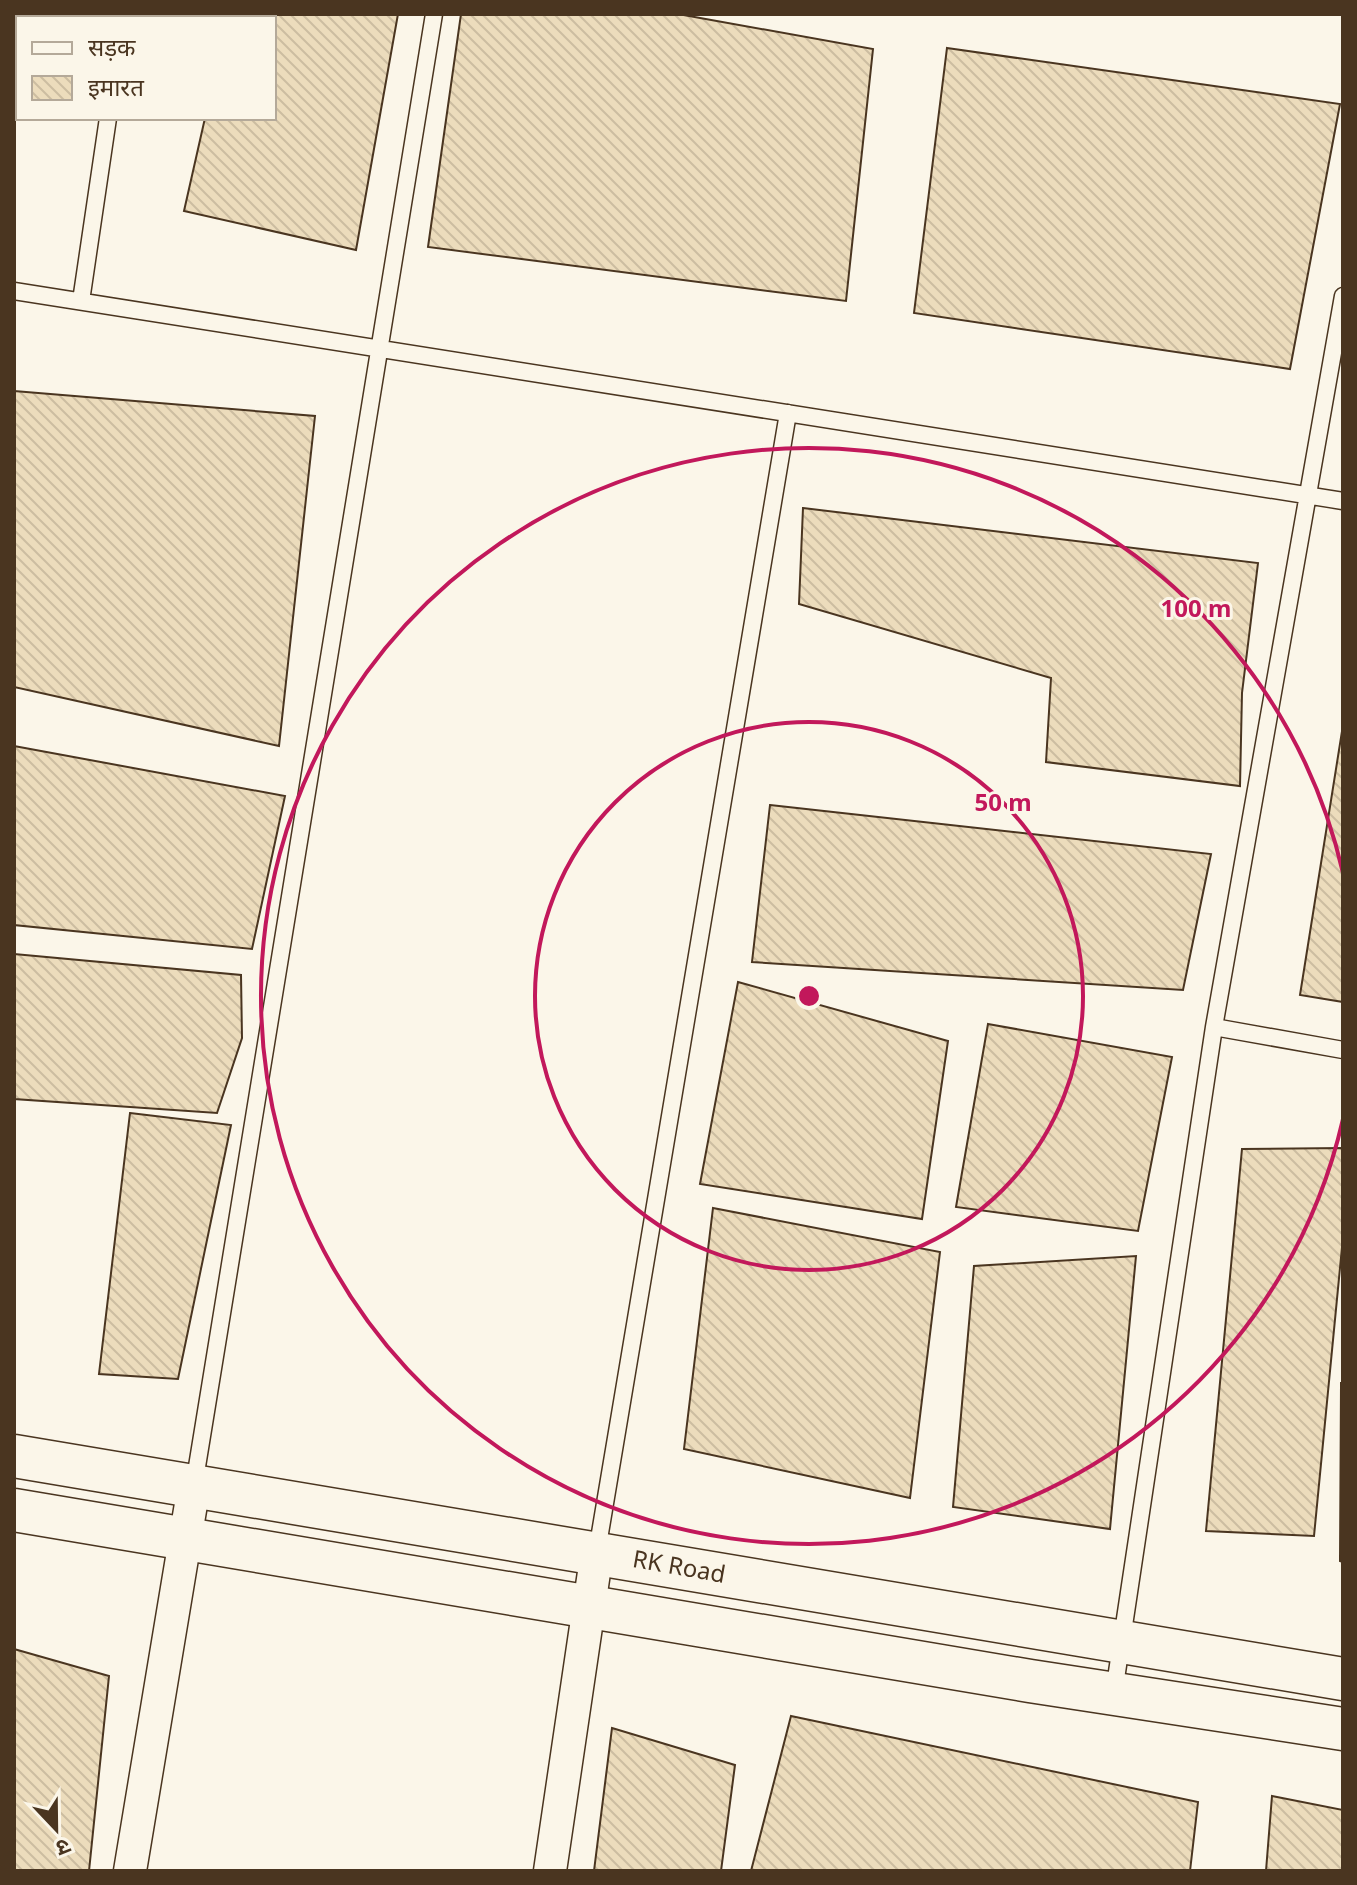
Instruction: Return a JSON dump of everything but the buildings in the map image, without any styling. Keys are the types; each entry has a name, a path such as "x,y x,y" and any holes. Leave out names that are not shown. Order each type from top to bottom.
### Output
{"street":[{"name":"RK Road","path":"14,1456 1343,1679"},
{"path":"130,1871 194,1486"},
{"path":"14,1510 1114,1694 1343,1729"},
{"path":"550,1871 597,1552"}],"lane":[{"path":"194,1486 434,14"},
{"path":"81,301 108,120"},
{"path":"14,291 1343,501"},
{"path":"1114,1694 1214,1027 1343,296"},
{"path":"597,1552 788,413"},
{"path":"1214,1027 1343,1050"}]}
